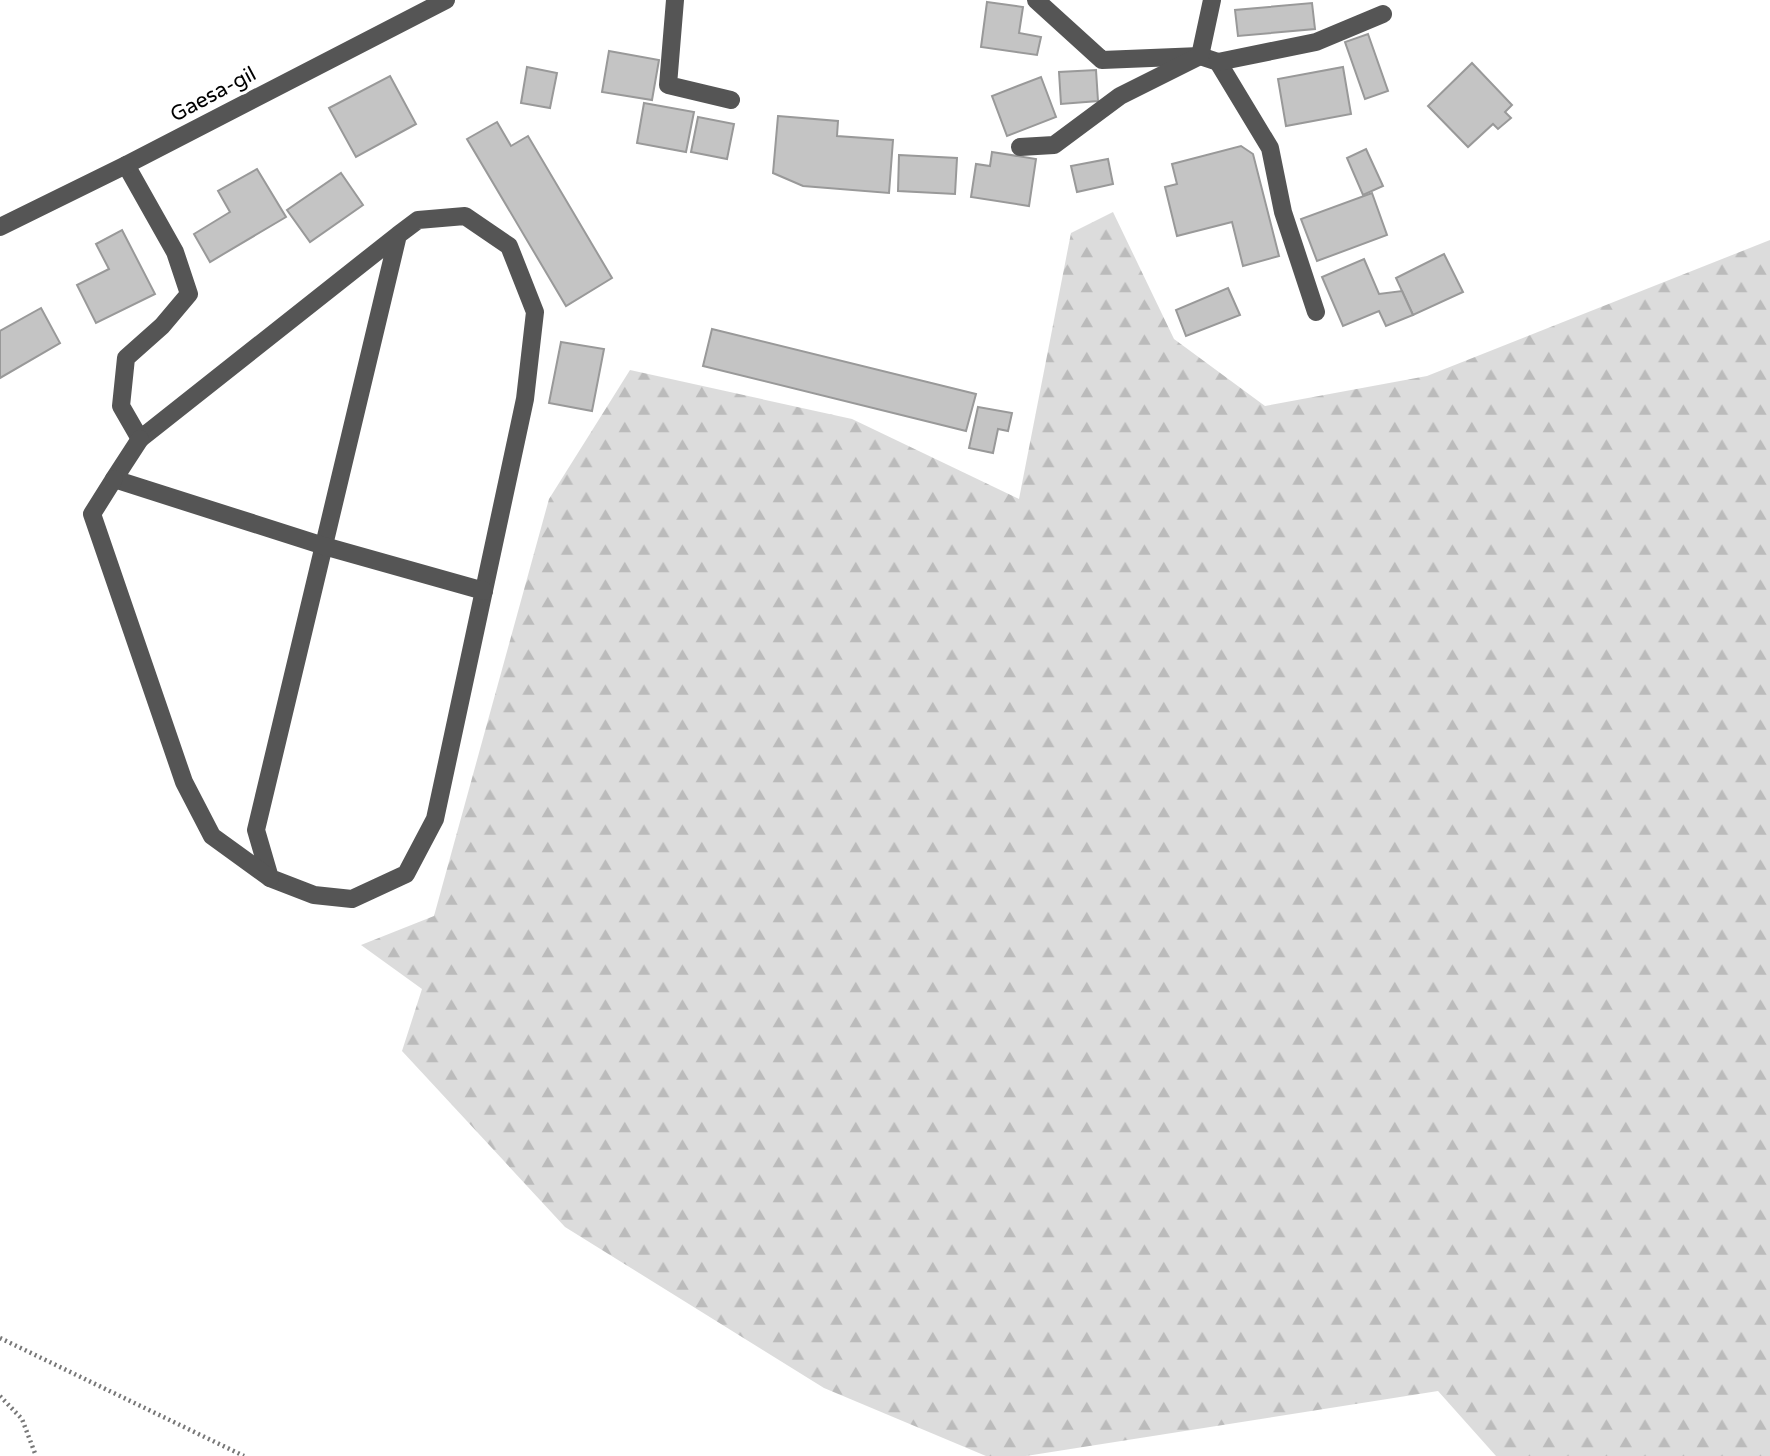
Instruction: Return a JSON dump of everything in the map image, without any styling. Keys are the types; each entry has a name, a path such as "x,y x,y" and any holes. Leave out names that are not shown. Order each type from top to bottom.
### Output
{"street":[{"name":"Gaesa-gil","path":"0,227 446,0"},
{"path":"675,0 668,85 730,100"},
{"path":"1036,0 1102,60 1200,56 1218,62 1316,42 1384,14"},
{"path":"1200,56 1212,0"},
{"path":"1020,147 1054,145 1120,96 1200,56"},
{"path":"1218,62 1270,148 1283,212 1317,312"},
{"path":"126,165 175,252 188,294 162,326 126,358 121,406 140,439"},
{"path":"466,216 509,246 535,312 525,399 435,819 406,874 352,899 314,895 270,878 212,836 184,782 92,513 140,439 418,220 466,216"},
{"path":"270,878 256,830 398,235"},
{"path":"114,478 324,546 484,591"}],"path":[{"path":"0,1338 244,1456"},
{"path":"0,1396 22,1419 36,1456"}],"green space":[{"path":"1113,212 1174,339 1265,406 1427,376 1770,240 1770,1456 1496,1456 1438,1391 1026,1456 986,1456 824,1388 565,1227 402,1051 422,989 361,945 434,916 549,499 630,370 852,419 1019,499 1071,233"}],"building":[{"path":"987,2 1023,7 1019,33 1041,37 1037,55 981,47"},
{"path":"1312,3 1315,29 1238,36 1235,10"},
{"path":"1368,34 1388,91 1365,99 1345,42"},
{"path":"609,51 659,60 652,100 602,92"},
{"path":"1472,63 1512,105 1505,112 1511,118 1498,129 1493,124 1468,147 1428,106"},
{"path":"527,67 557,73 550,108 521,103"},
{"path":"1343,67 1351,114 1286,126 1278,79"},
{"path":"1096,70 1098,101 1061,104 1059,72"},
{"path":"390,76 416,124 356,157 329,108"},
{"path":"1041,77 1056,117 1007,136 992,96"},
{"path":"644,103 694,112 686,152 637,143"},
{"path":"778,116 838,121 837,136 893,140 889,193 803,186 773,173"},
{"path":"698,117 734,124 727,159 691,152"},
{"path":"497,122 511,146 528,136 612,278 566,306 467,139"},
{"path":"1241,146 1253,154 1279,256 1243,266 1232,222 1177,236 1165,187 1177,184 1172,164"},
{"path":"1366,149 1383,186 1363,195 1347,158"},
{"path":"992,152 1036,159 1029,206 971,197 976,164 990,166"},
{"path":"899,155 957,158 955,194 898,191"},
{"path":"1108,159 1113,184 1077,192 1071,166"},
{"path":"257,169 286,217 210,262 194,234 230,212 218,191"},
{"path":"341,173 363,205 310,242 287,210"},
{"path":"1372,193 1387,235 1317,261 1301,219"},
{"path":"122,230 155,294 96,323 77,285 109,269 96,244"},
{"path":"1444,254 1463,292 1413,315 1396,278"},
{"path":"1364,259 1379,294 1402,291 1413,315 1386,326 1379,311 1343,326 1322,277"},
{"path":"1228,288 1240,315 1186,336 1176,310"},
{"path":"41,308 60,343 0,378 0,331"},
{"path":"712,329 976,394 966,431 703,366"},
{"path":"561,342 604,349 592,411 549,403"},
{"path":"978,407 1012,413 1008,431 998,429 993,453 969,448"}]}
